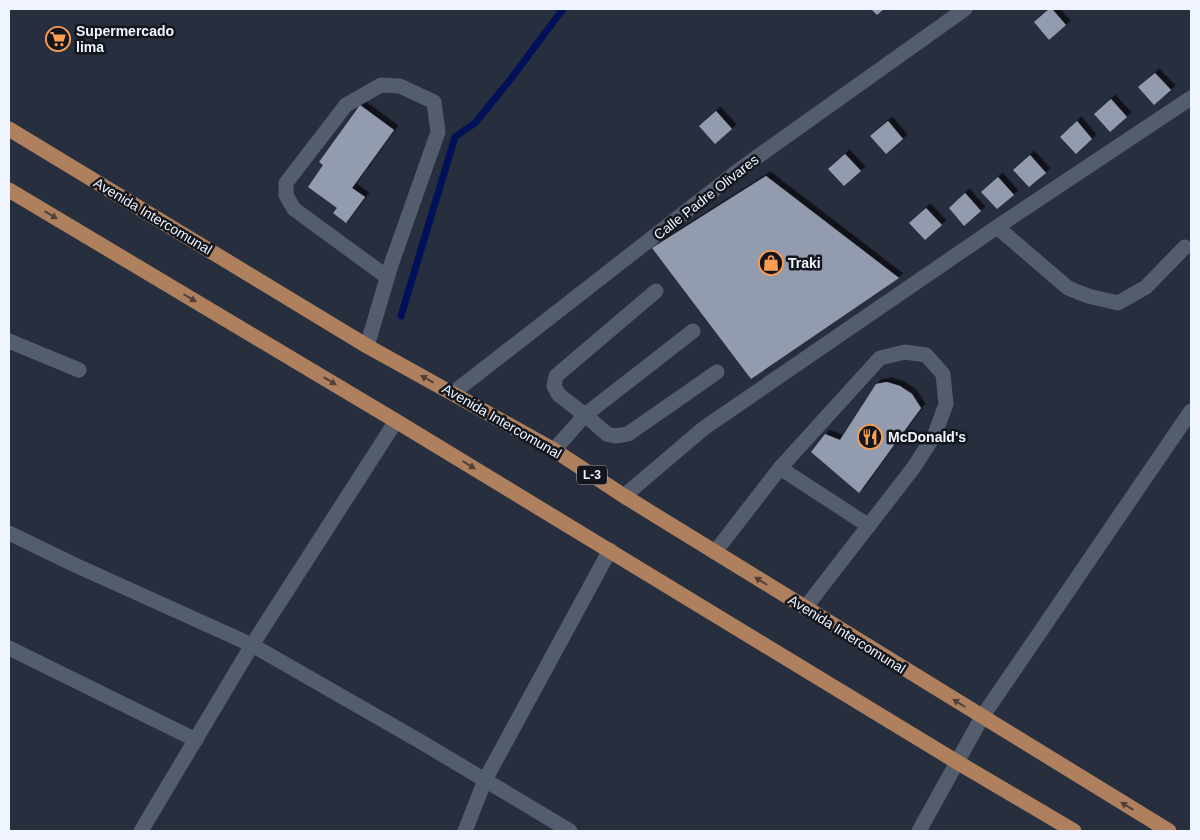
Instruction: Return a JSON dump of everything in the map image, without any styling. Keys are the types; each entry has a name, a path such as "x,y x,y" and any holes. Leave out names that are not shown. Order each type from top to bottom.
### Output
{"main road":[{"name":"Avenida Intercomunal","path":"9,129 367,346 554,450 624,496 1169,831"},
{"path":"9,190 396,421 1074,831"}],"street":[{"name":"Calle Padre Olivares","path":"453,394 743,167 965,9"},
{"path":"367,346 387,277 438,132 434,102 400,86 382,85 346,105 286,183 286,195 294,209 387,277"},
{"path":"624,496 704,428 996,227 1191,98"},
{"path":"996,227 1068,288 1088,296 1118,303 1146,288 1185,247"},
{"path":"656,291 556,376 554,386 558,395 607,434 616,436 628,434 717,372"},
{"path":"554,450 585,416 693,331"},
{"path":"9,341 79,370"},
{"path":"715,552 780,468 880,358 905,352 926,355 943,374 946,404 935,434 914,467 806,608"},
{"path":"918,831 982,717 1190,414"},
{"path":"141,831 252,645 396,421"},
{"path":"780,468 869,526"},
{"path":"9,533 252,645 570,831"},
{"path":"465,831 485,780 610,550"},
{"path":"9,648 196,740"}],"building":[{"path":"871,9 884,9 877,15"},
{"path":"1049,9 1052,9 1066,25 1049,40 1034,22"},
{"path":"1155,73 1171,90 1154,105 1138,87"},
{"path":"1111,99 1127,117 1110,132 1094,114"},
{"path":"360,105 394,130 352,188 365,197 346,223 333,213 337,208 308,187 323,165 319,162"},
{"path":"716,111 732,129 715,144 699,126"},
{"path":"888,121 903,139 886,154 870,136"},
{"path":"1077,121 1092,139 1076,154 1060,137"},
{"path":"845,154 861,171 844,186 828,169"},
{"path":"1030,155 1046,173 1029,187 1013,170"},
{"name":"Traki","path":"766,176 899,278 751,379 652,248"},
{"path":"998,177 1014,195 997,209 981,192"},
{"path":"965,193 981,211 964,226 949,208"},
{"path":"926,208 942,225 925,240 909,223"},
{"name":"McDonald's","path":"887,382 900,386 912,394 921,408 859,493 811,452 825,434 840,440 876,384"}],"waterway":[{"path":"401,316 455,137 475,123 563,9"}],"place":[{"name":"Supermercado lima","path":"58,39"},
{"name":"Traki","path":"771,263"},
{"name":"McDonald's","path":"870,437"}]}
